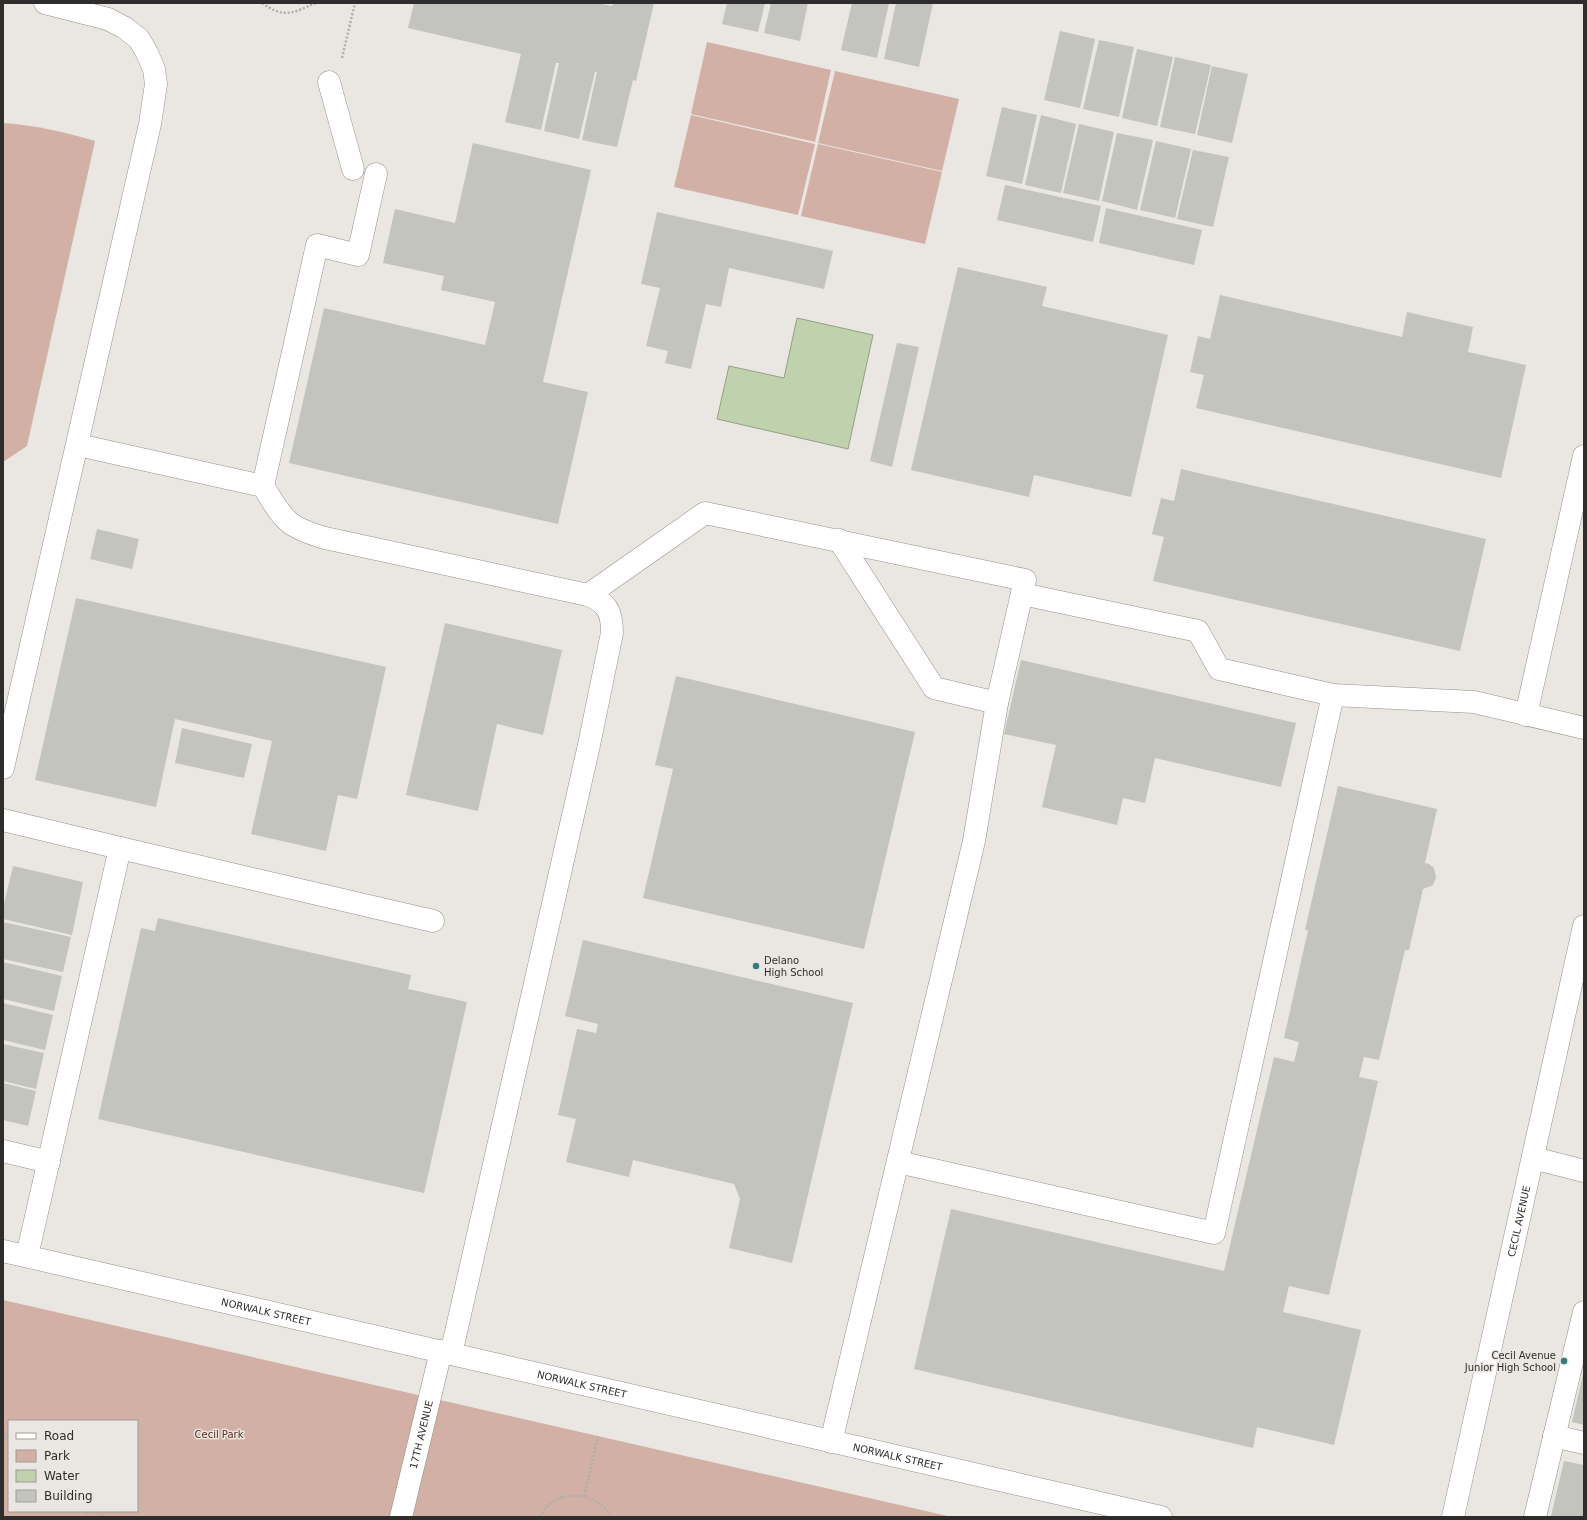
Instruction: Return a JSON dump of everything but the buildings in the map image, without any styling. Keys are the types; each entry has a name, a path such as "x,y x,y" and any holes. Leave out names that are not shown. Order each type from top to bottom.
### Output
{"street":[{"path":"3,768 78,445 150,124 156,84 154,69 147,53 138,39 125,28 108,19 45,3"},
{"path":"331,90 353,169"},
{"path":"78,445 263,486 317,245 358,255 376,174"},
{"path":"1526,714 1584,456"},
{"name":"17TH AVENUE","path":"263,486 282,516 294,527 325,538 588,595 604,604 609,611 612,622 612,633 589,745 446,1353 401,1517"},
{"path":"588,595 705,512 1025,580 997,703 974,841 830,1442"},
{"path":"839,540 934,688 997,703"},
{"path":"1022,594 1198,631 1219,669 1333,695 1474,702 1584,728"},
{"path":"898,1162 1214,1233 1333,695"},
{"path":"3,820 433,921"},
{"path":"27,1256 120,848"},
{"name":"CECIL AVENUE","path":"1453,1517 1584,926"},
{"path":"3,1151 49,1162"},
{"path":"1533,1158 1584,1171"},
{"name":"NORWALK STREET","path":"3,1250 830,1442 1161,1517"},
{"path":"1535,1517 1554,1436 1580,1343 1584,1312"},
{"path":"1554,1436 1584,1443"}],"path":[{"path":"262,3 279,13 289,14 316,3"},
{"path":"331,90 355,3"},
{"path":"584,1496 598,1437"},
{"path":"540,1517 550,1504 562,1498 574,1495 584,1496 599,1502 611,1517"}],"green space":[{"path":"707,42 831,70 815,142 691,114"},
{"path":"835,71 959,99 942,171 818,143"},
{"path":"691,115 815,144 798,215 674,187"},
{"path":"3,123 50,129 95,141 27,446 3,462"},
{"path":"818,144 942,172 925,244 801,216"},
{"name":"Cecil Park","path":"3,1300 952,1517 3,1517"}],"water":[{"path":"797,318 873,335 848,449 717,419 729,366 784,378"}],"place":[{"name":"Delano High School","path":"756,966"},
{"name":"Cecil Avenue Junior High School","path":"1564,1361"}]}
